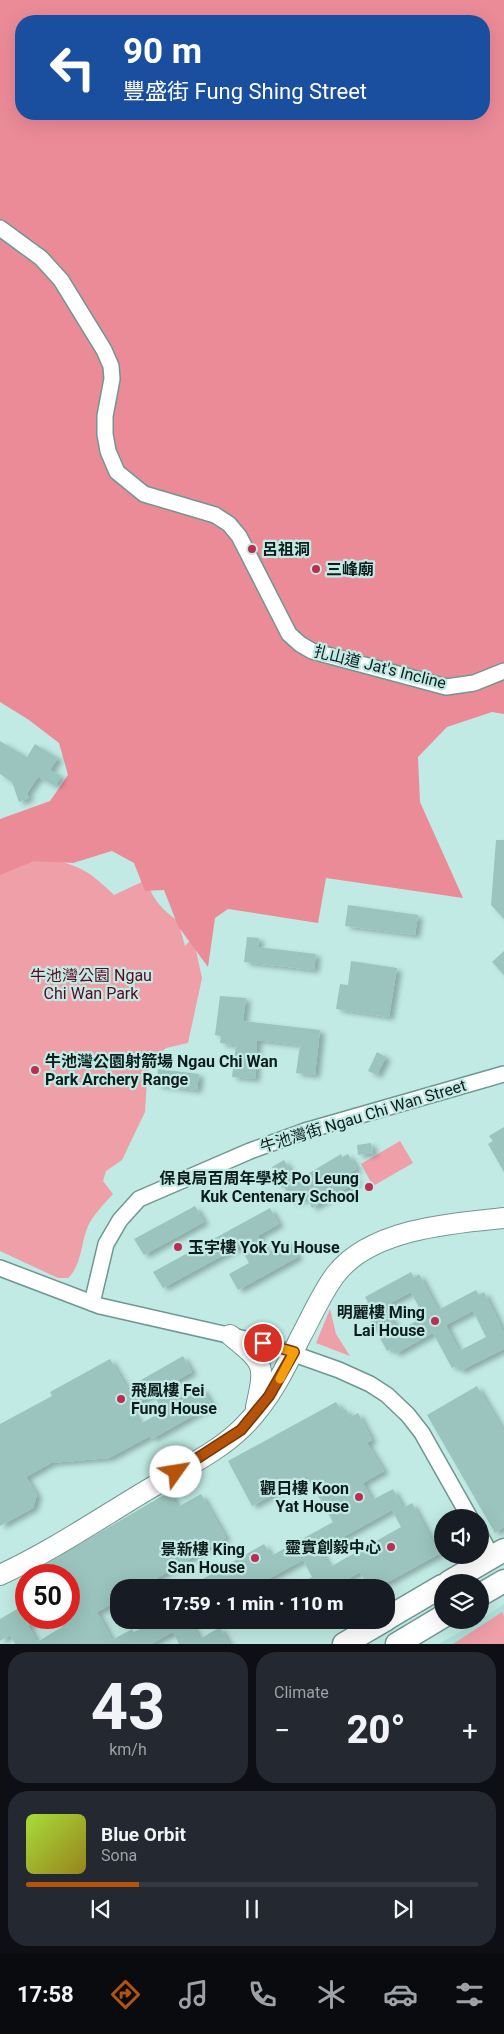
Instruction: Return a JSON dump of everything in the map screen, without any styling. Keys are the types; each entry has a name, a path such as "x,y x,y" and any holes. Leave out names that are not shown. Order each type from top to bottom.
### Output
{"main road":[{"path":"0,1575 62,1542 204,1455 241,1430 254,1416 281,1377 336,1274 348,1261 366,1248 419,1229 504,1218"},
{"path":"230,1335 256,1359 262,1374 254,1416"},
{"path":"463,1574 498,1554"},
{"path":"489,1591 504,1582"},
{"path":"395,1615 434,1591"},
{"path":"397,1644 434,1623"},
{"path":"344,1644 370,1629"}],"street":[{"name":"扎山道 Jat's Incline","path":"0,228 41,258 61,280 104,350 111,366 112,379 105,416 105,434 108,451 117,472 144,494 215,516 229,524 239,536 289,634 300,644 312,651 446,686 474,683 504,672"},
{"name":"牛池灣街 Ngau Chi Wan Street","path":"92,1303 106,1244 120,1220 139,1199 250,1151 305,1131 504,1074"},
{"path":"0,1268 100,1306 230,1335 294,1352 370,1384 387,1395 408,1415 422,1433 465,1509"},
{"path":"489,1544 498,1554"}],"shaded area":[{"path":"0,0 504,0 504,714 492,712 447,727 418,757 420,802 463,898 326,878 318,923 228,909 215,918 208,967 178,926 164,890 145,891 134,863 112,851 73,863 34,861 0,875 0,819 50,801 68,775 59,743 29,720 0,702"},
{"path":"504,1604 504,1644 439,1644 465,1629 489,1629 489,1614"}],"green space":[{"name":"牛池灣公園 Ngau Chi Wan Park","path":"47,859 77,867 91,875 114,895 146,880 158,903 178,921 185,946 193,937 202,978 188,1043 166,1048 153,1059 149,1066 145,1112 122,1160 106,1171 103,1181 113,1194 96,1213 88,1226 79,1260 73,1273 68,1278 58,1278 0,1251 0,865"},
{"path":"400,1141 413,1163 373,1186 361,1164"},
{"path":"330,1309 336,1334 350,1356 316,1343"},
{"path":"502,1612 504,1616 504,1644 453,1644 476,1629 489,1629 489,1620"}],"building":[{"path":"0,741 27,757 35,744 58,758 50,770 61,776 55,786 38,777 27,793 29,798 19,802 12,782 0,774"},
{"path":"496,840 504,840 504,919 491,905"},
{"path":"348,905 418,915 415,935 345,926"},
{"path":"247,937 259,938 258,947 316,954 314,970 244,962"},
{"path":"504,951 504,975 492,962"},
{"path":"351,961 397,968 389,1017 336,1009 340,984 348,985"},
{"path":"220,996 246,998 243,1021 320,1030 315,1075 296,1073 300,1045 257,1040 255,1079 232,1077 236,1045 220,1043 221,1036 215,1035"},
{"path":"377,1052 386,1057 377,1075 368,1071"},
{"path":"158,1069 199,1074 197,1090 156,1085"},
{"path":"504,1127 504,1172 488,1144 493,1141 489,1136"},
{"path":"371,1143 373,1153 358,1155 357,1145"},
{"path":"341,1154 342,1157 348,1154 357,1169 351,1172 357,1182 312,1208 307,1198 293,1202 284,1187 282,1188 272,1167 284,1160 296,1181"},
{"path":"195,1206 204,1222 144,1255 134,1239"},
{"path":"270,1208 279,1224 258,1236 267,1253 289,1241 298,1257 238,1290 229,1274 249,1263 240,1246 163,1288 153,1272"},
{"name":"明麗樓 Ming Lai House","path":"411,1272 414,1278 419,1274 438,1310 476,1290 479,1295 484,1292 504,1333 504,1349 460,1371 457,1366 452,1368 433,1333 395,1354 392,1348 387,1351 362,1305 368,1302 365,1297","holes":["411,1292 424,1317 398,1331 385,1306","473,1311 486,1337 459,1351 446,1325"]},
{"path":"183,1356 192,1372 171,1384 181,1401 202,1388 212,1405 152,1439 150,1436 109,1458 51,1463 26,1477 37,1495 33,1508 0,1526 0,1424 52,1396 50,1392 110,1359 127,1388","holes":["153,1394 163,1411 140,1424 131,1407"]},
{"path":"477,1386 504,1432 504,1527 495,1533 489,1523 489,1509 481,1509 427,1415"},
{"path":"336,1402 342,1411 346,1409 350,1417 358,1413 372,1440 367,1443 384,1471 363,1483 372,1500 393,1489 403,1508 412,1503 434,1545 434,1557 393,1579 364,1579 360,1572 348,1579 309,1579 312,1577 303,1560 268,1579 203,1579 264,1544 271,1556 333,1522 307,1476 252,1506 228,1461","holes":["392,1510 401,1527 330,1567 320,1550"]},
{"path":"169,1492 178,1507 201,1494 226,1538 155,1579 110,1579 110,1605 97,1612 112,1640 132,1629 134,1632 140,1629 194,1629 200,1639 217,1629 221,1629 229,1644 179,1644 173,1632 151,1644 15,1644 10,1635 0,1641 0,1619 15,1610 15,1629 30,1629 37,1642 59,1629 80,1629 80,1564 46,1564"}],"slow traffic":[{"path":"280,1379 294,1352 283,1349"}],"place":[{"name":"呂祖洞","path":"252,549"},
{"name":"三峰廟","path":"316,569"},
{"name":"牛池灣公園射箭場 Ngau Chi Wan Park Archery Range","path":"35,1070"},
{"name":"保良局百周年學校 Po Leung Kuk Centenary School","path":"369,1187"},
{"name":"玉宇樓 Yok Yu House","path":"178,1247"},
{"name":"明麗樓 Ming Lai House","path":"435,1321"},
{"name":"飛鳳樓 Fei Fung House","path":"121,1399"},
{"name":"觀日樓 Koon Yat House","path":"359,1497"},
{"name":"靈實創毅中心","path":"391,1547"},
{"name":"景新樓 King San House","path":"255,1558"}],"route":[{"path":"176,1472 241,1430 269,1396 294,1352 263,1343"}]}
